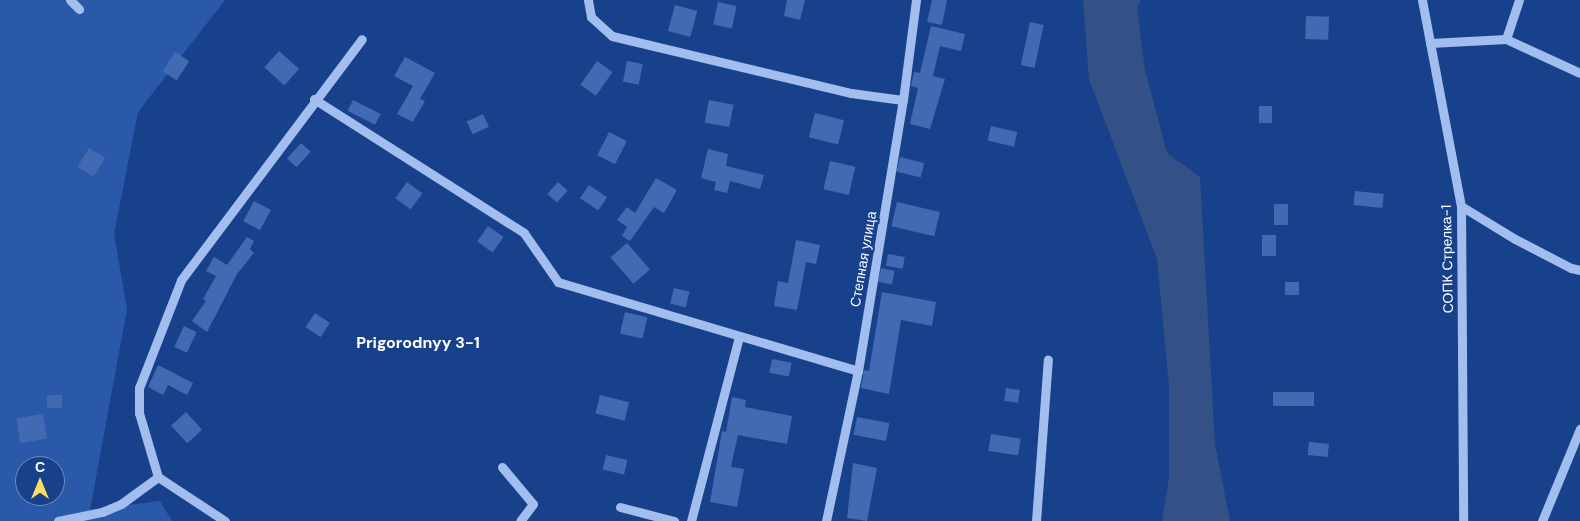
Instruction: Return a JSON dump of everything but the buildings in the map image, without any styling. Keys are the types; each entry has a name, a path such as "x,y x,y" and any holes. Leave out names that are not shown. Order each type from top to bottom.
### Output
{"street":[{"path":"70,0 79,9"},
{"path":"588,0 591,17 612,36 851,93 903,100"},
{"name":"Степная улица","path":"826,521 858,371 903,100 916,0"},
{"name":"СОПК Стрелка-1","path":"1422,0 1461,206 1462,521"},
{"path":"1506,39 1519,0"},
{"path":"225,521 158,477 139,413 139,388 164,319 181,280 314,99 362,39"},
{"path":"1430,43 1506,39 1580,72"},
{"path":"314,99 524,233 558,282 858,371"},
{"path":"1461,206 1515,239 1571,268 1580,270"},
{"path":"691,521 739,337"},
{"path":"1036,521 1048,359"},
{"path":"1542,521 1580,430"},
{"path":"502,467 533,504 520,521"},
{"path":"58,521 102,512 138,494 158,477"},
{"path":"620,506 674,521"}],"shaded area":[{"path":"0,0 225,0 138,112 114,234 127,309 90,510 160,501 172,521 0,521"},
{"path":"1083,0 1141,0 1137,8 1145,70 1167,153 1200,177 1215,444 1230,521 1162,521 1169,478 1169,386 1157,259 1089,79"}],"district":[{"name":"Prigorodnyy 3-1","path":"418,343"}]}
